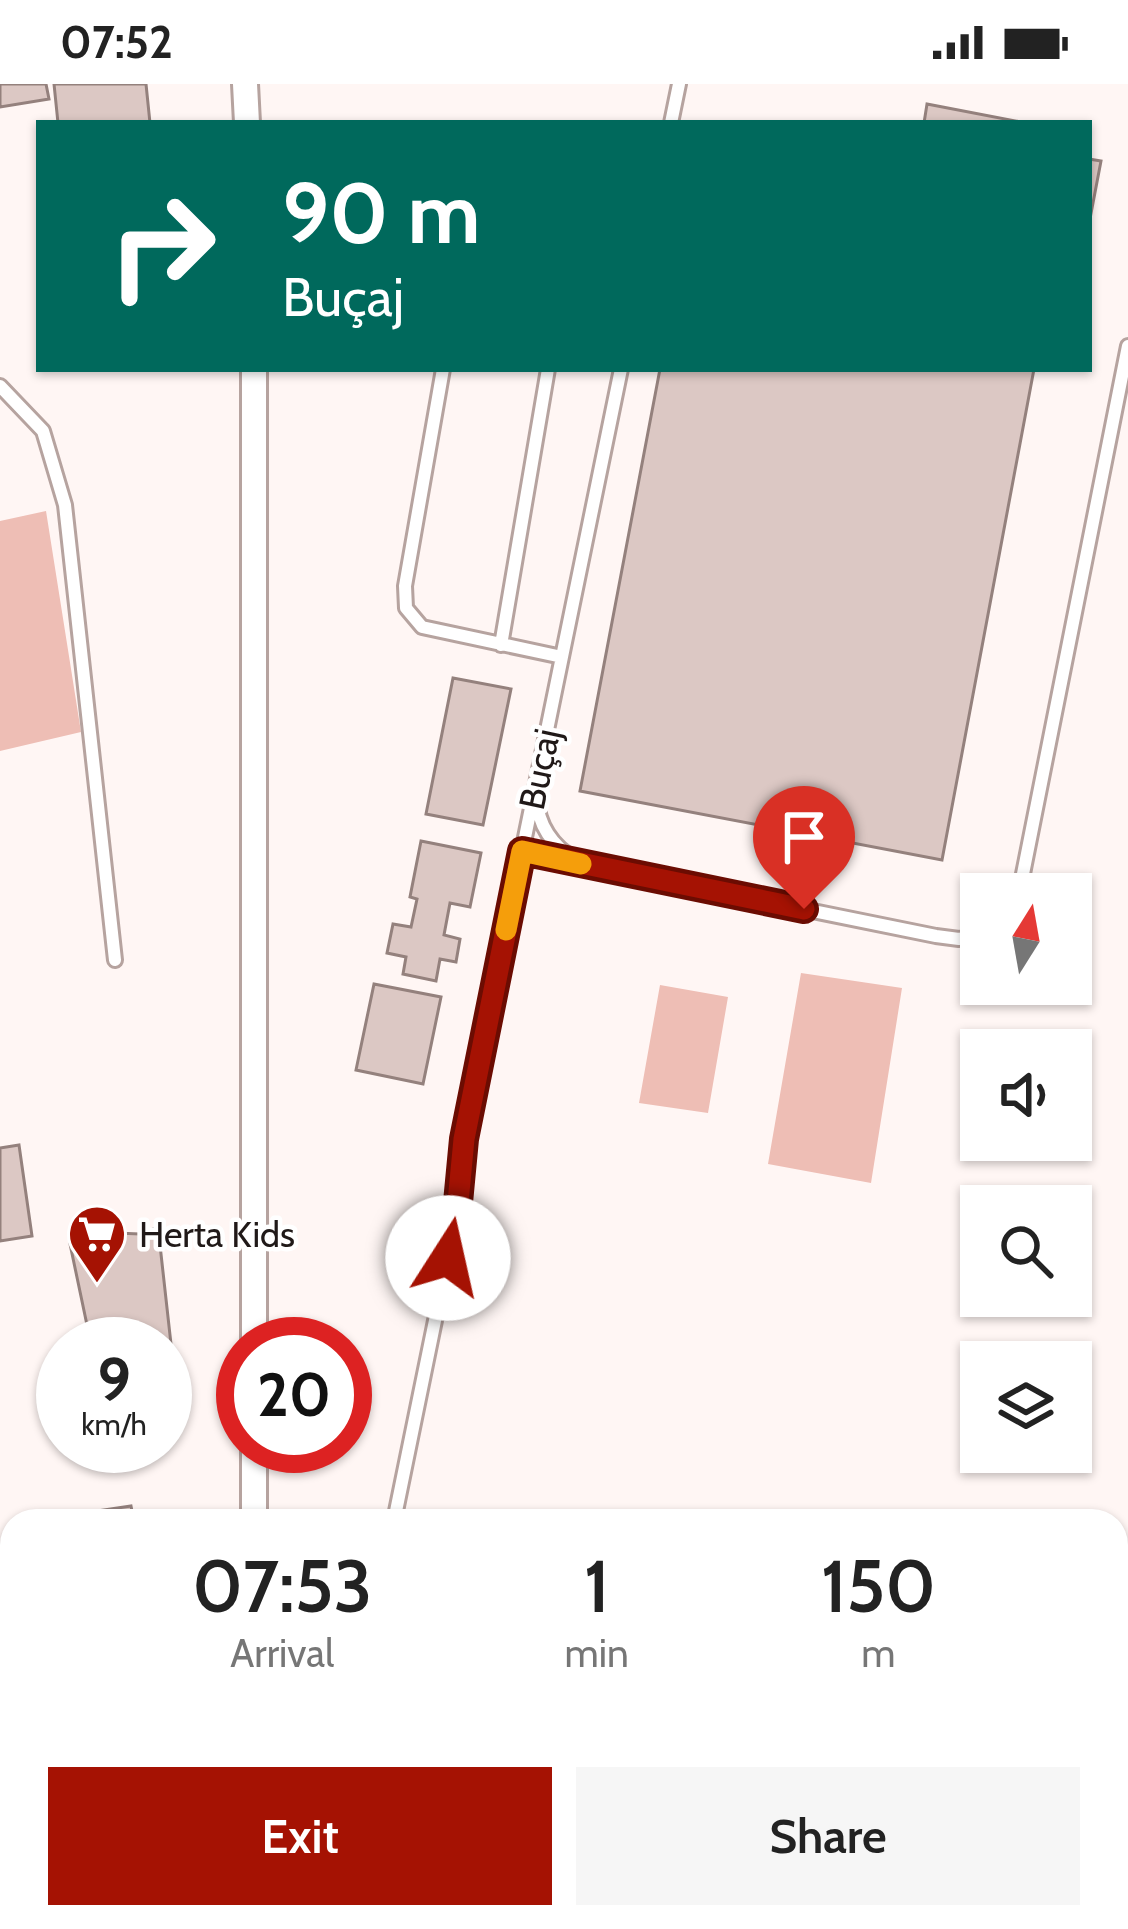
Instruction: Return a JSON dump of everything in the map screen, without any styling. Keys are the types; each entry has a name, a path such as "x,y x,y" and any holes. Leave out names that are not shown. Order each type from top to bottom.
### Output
{"street":[{"path":"245,84 247,120"},
{"path":"254,372 254,1317"},
{"path":"254,1473 254,1509"}],"lane":[{"path":"672,120 679,84"},
{"path":"1023,873 1128,346"},
{"path":"442,372 404,586 406,608 422,627 562,657"},
{"path":"501,645 547,372"},
{"name":"Buçaj","path":"620,372 522,851 960,938"},
{"path":"0,386 43,430 65,505 116,960"},
{"path":"537,779 537,809 553,842 583,864"},
{"path":"396,1509 457,1213 464,1139 522,851"}],"shaded area":[{"path":"46,511 81,732 0,751 0,521"},
{"path":"801,973 902,988 871,1183 768,1164"},
{"path":"660,985 728,997 708,1113 639,1103"}],"building":[{"path":"0,84 46,84 49,99 0,107"},
{"path":"54,84 146,84 150,120 58,120"},
{"path":"927,104 1010,120 924,120"},
{"path":"1092,160 1101,161 1092,208"},
{"path":"659,372 1033,372 942,860 580,791"},
{"path":"453,678 511,689 483,825 426,814"},
{"path":"421,841 481,853 470,907 450,903 444,935 460,939 456,962 440,959 436,981 403,974 406,957 387,953 393,924 411,927 417,899 410,897"},
{"path":"374,984 441,997 423,1084 356,1070"},
{"path":"19,1145 32,1236 0,1241 0,1148"},
{"path":"158,1227 168,1317 85,1317 70,1244 93,1243 116,1233 140,1234"}],"slow traffic":[{"path":"506,930 522,851 581,864"}],"place":[{"name":"Herta Kids","path":"97,1285"}],"route":[{"path":"448,1258 464,1139 522,851 804,909"}]}
